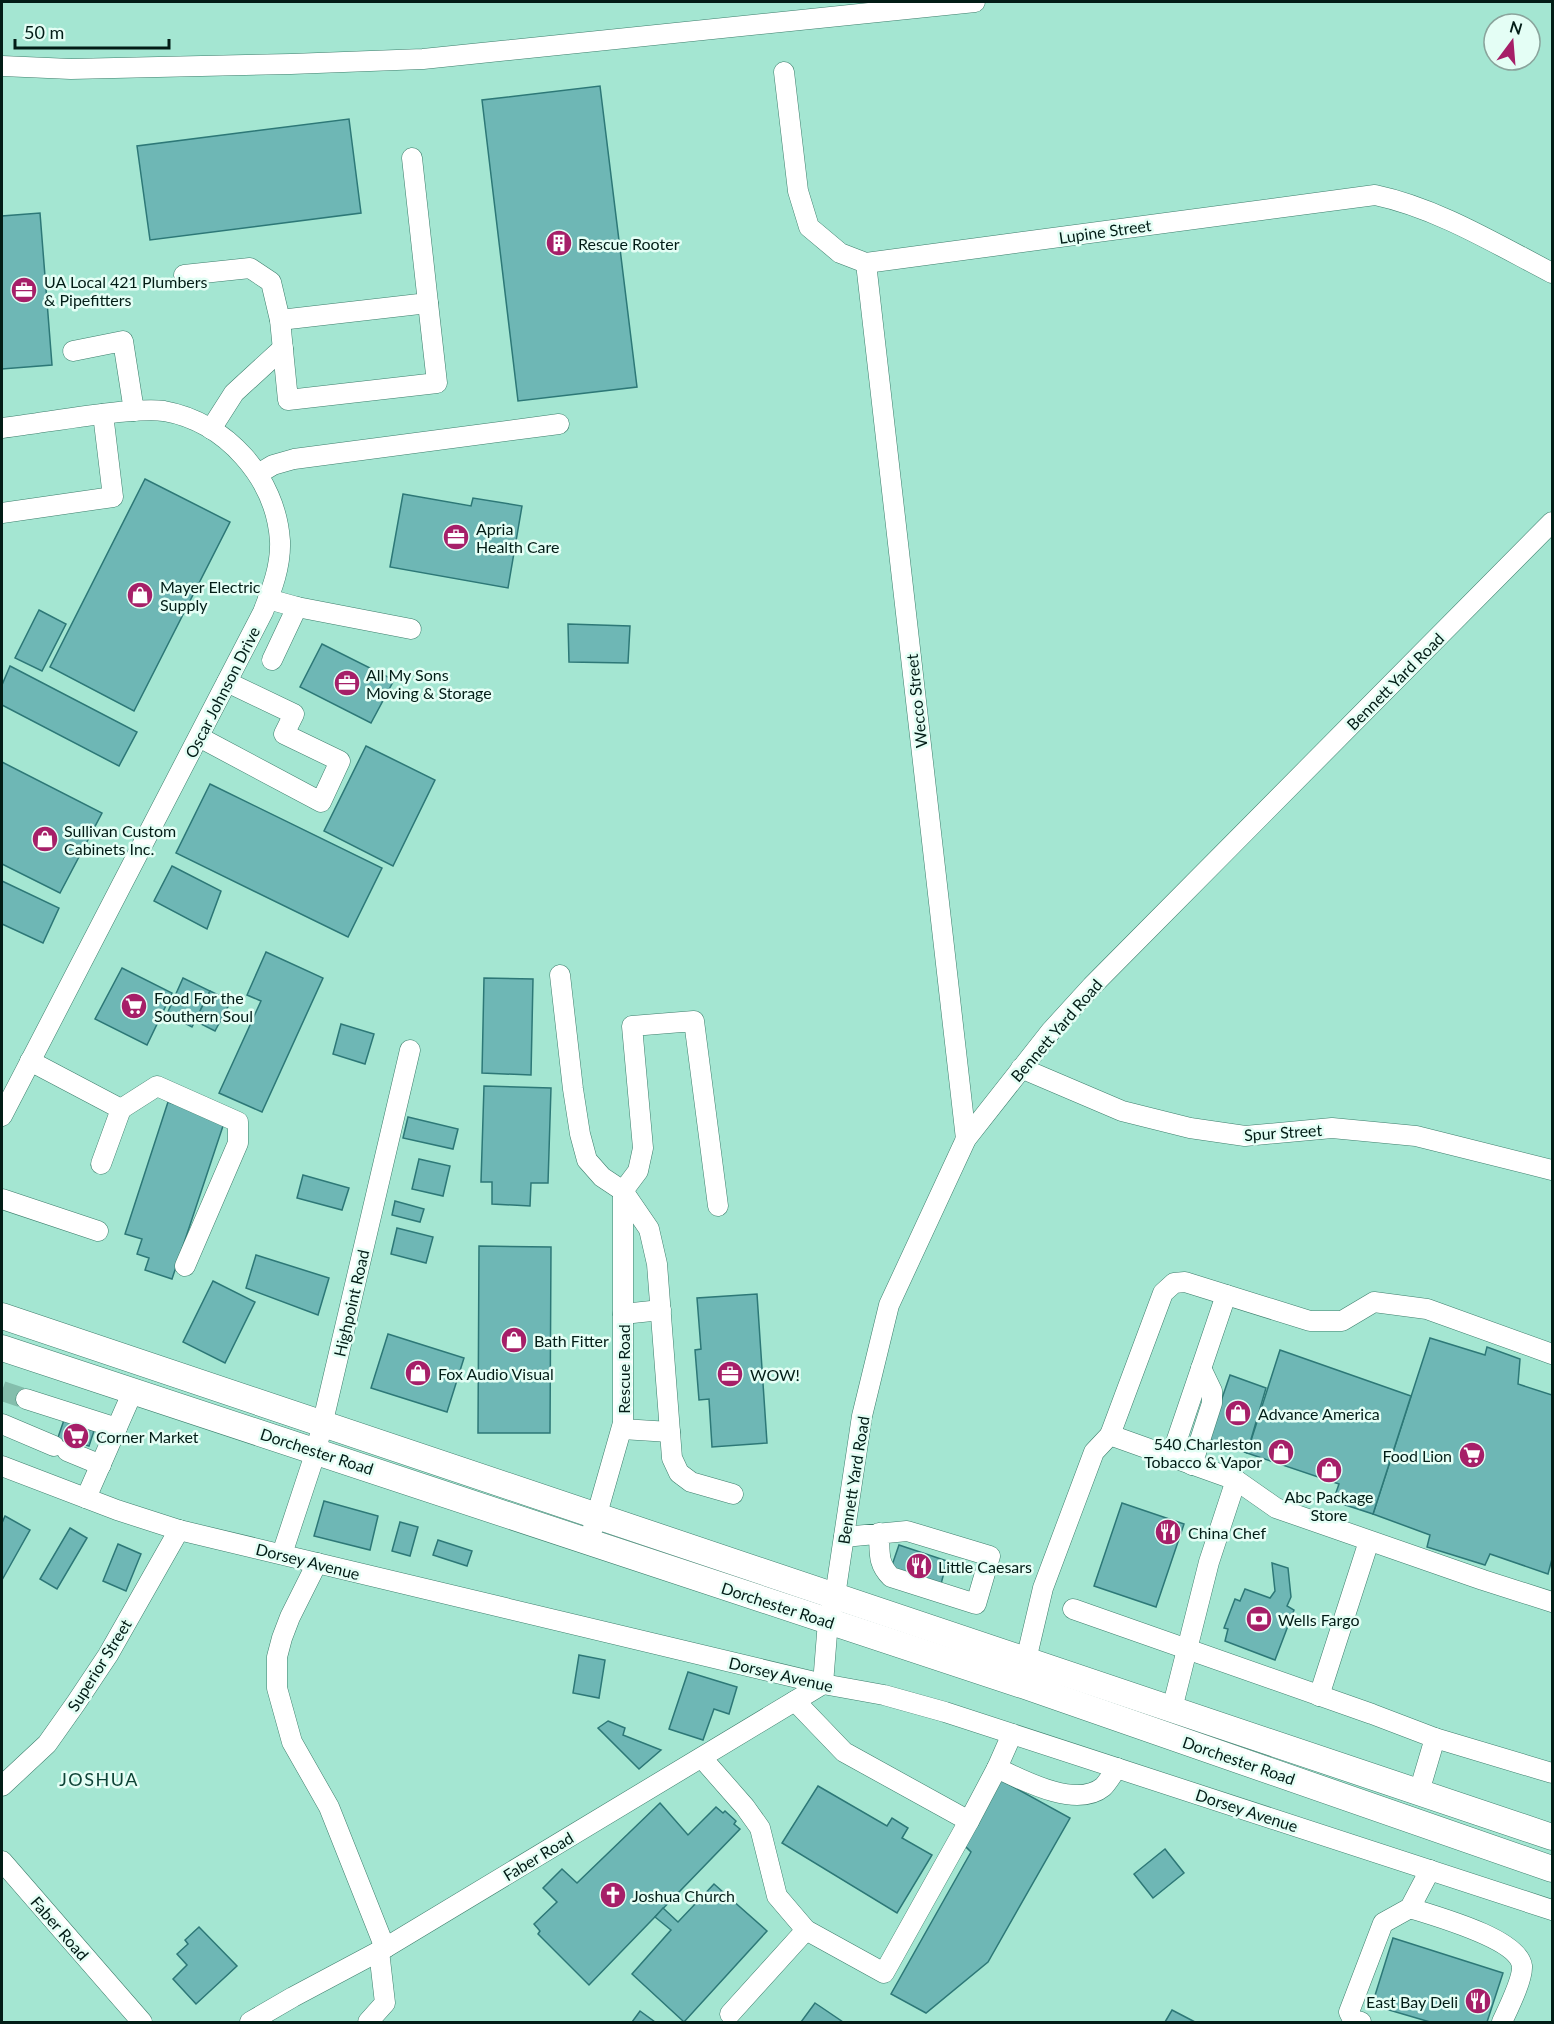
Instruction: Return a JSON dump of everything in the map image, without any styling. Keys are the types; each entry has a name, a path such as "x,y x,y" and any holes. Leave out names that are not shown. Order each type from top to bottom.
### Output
{"main road":[{"name":"Dorchester Road","path":"2,1316 1552,1837"},
{"name":"Dorchester Road","path":"2,1348 828,1621 1552,1869"},
{"path":"1163,1734 1172,1709"}],"street":[{"path":"2,66 83,69 423,59 975,2"},
{"name":"Lupine Street","path":"784,72 798,191 809,227 840,253 866,263 1375,195 1404,201 1552,273"},
{"path":"184,275 250,268 271,282 280,320 288,400 437,383 412,158"},
{"name":"Wecco Street","path":"866,263 966,1139"},
{"path":"280,320 428,303"},
{"path":"73,351 123,341 134,411"},
{"path":"211,429 234,393 283,348"},
{"name":"Oscar Johnson Drive","path":"2,428 134,411 165,412 195,420 227,439 258,474 273,509 280,540 276,573 268,599 199,737 2,1112"},
{"path":"2,513 113,497 103,414"},
{"path":"258,474 273,465 294,459 559,424"},
{"name":"Bennett Yard Road","path":"823,1684 828,1621 835,1596 862,1416 889,1305 966,1139 1051,1031 1092,986 1552,522"},
{"path":"268,599 297,607 411,629"},
{"path":"272,660 297,607"},
{"path":"199,737 321,802 340,761 284,734 294,714 227,682"},
{"path":"560,975 580,1134 587,1160 602,1177 623,1191 649,1230 657,1264 672,1458 679,1473 691,1482 733,1494"},
{"path":"623,1191 638,1171 644,1148 632,1026 694,1021 718,1206"},
{"name":"Highpoint Road","path":"282,1554 323,1425 410,1050"},
{"path":"30,1061 121,1108"},
{"name":"Spur Street","path":"1021,1068 1122,1111 1190,1128 1245,1136 1332,1128 1416,1136 1552,1170"},
{"path":"101,1164 121,1108 157,1086 238,1122 238,1143 185,1266"},
{"name":"Rescue Road","path":"589,1542 622,1429 623,1191"},
{"path":"2,1199 98,1231"},
{"path":"1026,1660 1043,1588 1094,1452 1110,1435 1163,1293 1174,1282 1185,1282 1310,1321 1342,1321 1374,1302 1427,1309 1552,1354"},
{"path":"1171,1457 1226,1295"},
{"path":"623,1314 661,1310"},
{"path":"1192,1465 1212,1403 1212,1391 1201,1368"},
{"path":"86,1498 133,1391"},
{"path":"26,1399 117,1428"},
{"path":"48,1406 53,1445"},
{"path":"2,1424 100,1465"},
{"path":"622,1429 670,1432"},
{"path":"1110,1435 1236,1480 1276,1508 1552,1602"},
{"name":"Dorsey Avenue","path":"2,1466 179,1530 823,1684 884,1695 945,1712 1552,1910"},
{"path":"1172,1709 1209,1562 1236,1480"},
{"name":"Superior Street","path":"2,1786 47,1744 108,1655 179,1530"},
{"path":"844,1537 879,1533 907,1531 990,1556 976,1604 891,1577 880,1562 879,1533"},
{"path":"1319,1696 1369,1541"},
{"path":"318,1563 290,1617 282,1638 277,1657 278,1688 292,1742 329,1807 382,1949 385,2002 376,2020"},
{"path":"1073,1609 1435,1738 1552,1773"},
{"name":"Faber Road","path":"250,2022 382,1949 823,1684"},
{"path":"795,1701 844,1752 969,1821"},
{"path":"702,1758 745,1807 760,1828 777,1896 806,1930 885,1973 969,1821 1012,1734"},
{"path":"1419,1792 1435,1738"},
{"path":"997,1768 1056,1793 1075,1794 1092,1792 1103,1787 1117,1768"},
{"name":"Faber Road","path":"2,1861 142,2022"},
{"path":"1360,2022 1353,2020 1349,2012 1383,1923 1410,1908 1430,1870"},
{"path":"1410,1908 1482,1933 1509,1948 1518,1956 1522,1965 1521,1975 1502,2022"},
{"path":"729,2014 806,1930"}],"building":[{"name":"Rescue Rooter","path":"600,86 637,387 518,401 482,100"},
{"path":"349,119 361,213 150,240 137,146"},
{"name":"UA Local 421 Plumbers & Pipefitters","path":"40,213 52,365 2,369 2,216"},
{"name":"Mayer Electric Supply","path":"145,479 230,522 134,711 50,667"},
{"name":"Apria Health Care","path":"403,494 471,506 473,498 522,506 508,588 390,567"},
{"path":"39,610 66,624 42,671 15,658"},
{"path":"568,624 630,626 628,663 569,662"},
{"name":"All My Sons Moving & Storage","path":"322,644 394,680 371,723 300,687"},
{"path":"10,666 137,732 119,766 2,705 2,685"},
{"path":"366,746 435,780 393,866 324,831"},
{"name":"Sullivan Custom Cabinets Inc.","path":"2,762 102,813 60,893 2,864"},
{"path":"210,784 382,868 348,937 176,853"},
{"path":"172,866 221,891 207,929 154,901"},
{"path":"2,881 59,908 43,943 2,924"},
{"path":"266,952 323,978 262,1112 219,1093 261,1001 247,995"},
{"name":"Food For the Southern Soul","path":"122,968 172,993 147,1045 95,1019"},
{"path":"183,978 210,991 192,1027 167,1014"},
{"path":"484,978 533,979 531,1075 482,1073"},
{"path":"210,991 231,1001 215,1031 195,1021"},
{"path":"341,1024 374,1034 365,1064 333,1054"},
{"path":"484,1086 551,1088 548,1183 531,1183 530,1206 492,1204 492,1182 481,1182"},
{"path":"168,1102 225,1120 172,1279 145,1270 149,1258 137,1254 142,1239 125,1234"},
{"path":"408,1117 458,1129 453,1149 403,1138"},
{"path":"419,1159 450,1166 443,1196 412,1189"},
{"path":"303,1175 349,1188 342,1210 297,1198"},
{"path":"395,1201 424,1209 420,1222 392,1215"},
{"path":"397,1228 433,1237 426,1263 391,1254"},
{"name":"Bath Fitter","path":"479,1246 551,1247 550,1433 478,1433"},
{"path":"256,1255 329,1278 318,1315 246,1288"},
{"path":"213,1281 255,1302 225,1363 183,1342"},
{"name":"WOW!","path":"757,1294 767,1443 712,1447 709,1399 699,1400 695,1350 701,1349 697,1298"},
{"name":"Fox Audio Visual","path":"388,1334 464,1358 447,1412 371,1388"},
{"name":"Food Lion","path":"1430,1338 1485,1355 1487,1347 1520,1359 1518,1384 1552,1395 1552,1559 1548,1574 1490,1554 1485,1565 1427,1547 1430,1535 1373,1514"},
{"path":"1280,1350 1411,1396 1373,1514 1333,1501 1339,1484 1247,1453"},
{"name":"Advance America","path":"1230,1375 1266,1388 1247,1453 1208,1439"},
{"name":"Corner Market","path":"64,1420 94,1431 89,1446 72,1441 67,1456 53,1452"},
{"path":"324,1501 378,1516 370,1550 314,1536"},
{"path":"1122,1503 1184,1524 1156,1607 1094,1586"},
{"path":"5,1516 30,1530 2,1580 2,1523"},
{"path":"400,1522 418,1527 410,1556 392,1551"},
{"path":"70,1528 87,1538 57,1589 40,1579"},
{"path":"438,1540 472,1551 467,1566 433,1555"},
{"path":"118,1544 141,1554 126,1591 103,1581"},
{"name":"Little Caesars","path":"899,1545 947,1561 940,1588 890,1571"},
{"name":"Wells Fargo","path":"1272,1563 1288,1568 1291,1597 1287,1606 1294,1610 1275,1660 1225,1641 1228,1629 1224,1628 1235,1599 1240,1601 1245,1589 1270,1598 1275,1591"},
{"path":"579,1655 605,1660 599,1698 573,1693"},
{"path":"688,1672 737,1687 729,1714 714,1709 703,1740 669,1729"},
{"path":"608,1721 625,1728 623,1735 661,1750 639,1769 598,1728"},
{"path":"999,1779 1070,1818 988,1962 926,2013 891,1994 971,1852 963,1844"},
{"path":"818,1786 887,1826 892,1818 908,1828 902,1838 932,1855 897,1913 782,1843"},
{"name":"Joshua Church","path":"660,1803 688,1835 716,1807 723,1813 725,1811 736,1821 734,1824 740,1829 589,1985 538,1934 540,1931 534,1924 557,1902 543,1888 562,1869 577,1883"},
{"path":"1165,1849 1184,1873 1153,1898 1134,1874"},
{"path":"714,1884 767,1931 684,2022 632,1974 671,1930 655,1917 663,1908 678,1922"},
{"path":"199,1927 237,1966 196,2004 173,1979 187,1965 177,1954 188,1944 185,1940"},
{"path":"1393,1938 1503,1973 1487,2022 1430,2022 1372,2005"},
{"path":"815,2003 843,2022 801,2022"},
{"path":"1172,2010 1195,2022 1165,2022"},
{"path":"640,2011 655,2022 632,2022"}],"tunnel":[{"path":"2,1391 26,1399"}],"place":[{"name":"Rescue Rooter","path":"559,243"},
{"name":"UA Local 421 Plumbers & Pipefitters","path":"24,290"},
{"name":"Apria Health Care","path":"456,537"},
{"name":"Mayer Electric Supply","path":"140,595"},
{"name":"All My Sons Moving & Storage","path":"347,683"},
{"name":"Sullivan Custom Cabinets Inc.","path":"45,839"},
{"name":"Food For the Southern Soul","path":"134,1006"},
{"name":"Bath Fitter","path":"514,1340"},
{"name":"Fox Audio Visual","path":"418,1373"},
{"name":"WOW!","path":"730,1374"},
{"name":"Advance America","path":"1238,1413"},
{"name":"Corner Market","path":"76,1436"},
{"name":"540 Charleston Tobacco & Vapor","path":"1281,1452"},
{"name":"Food Lion","path":"1472,1455"},
{"name":"Abc Package Store","path":"1329,1470"},
{"name":"China Chef","path":"1168,1532"},
{"name":"Little Caesars","path":"919,1566"},
{"name":"Wells Fargo","path":"1259,1619"},
{"name":"Joshua Church","path":"613,1895"},
{"name":"East Bay Deli","path":"1478,2001"}],"district":[{"name":"JOSHUA","path":"99,1779"}]}
